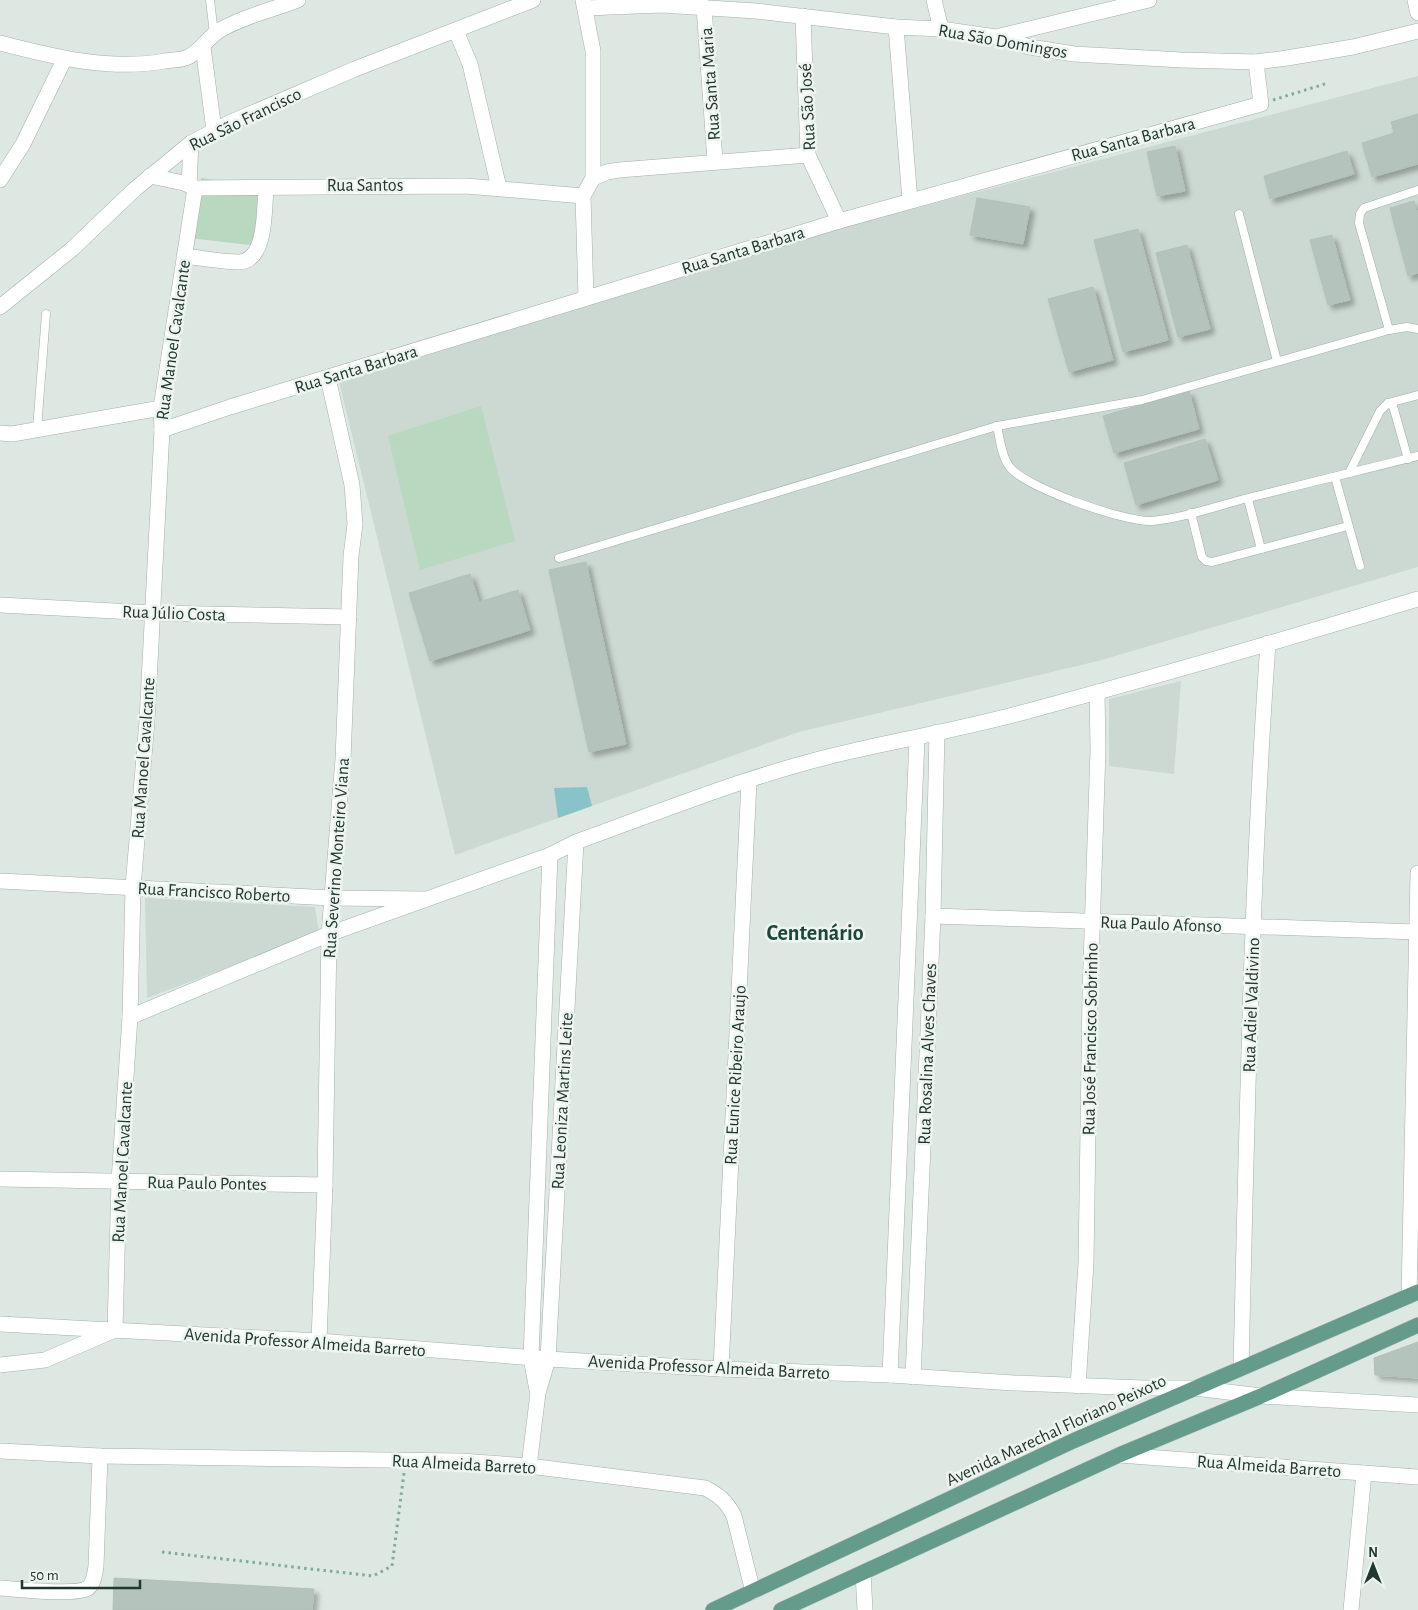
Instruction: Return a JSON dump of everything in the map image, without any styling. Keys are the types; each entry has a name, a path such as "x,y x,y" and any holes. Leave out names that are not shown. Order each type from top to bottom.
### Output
{"main road":[{"name":"Avenida Marechal Floriano Peixoto","path":"713,1610 1073,1441 1413,1294"},
{"path":"781,1610 1119,1455 1261,1396 1418,1326"}],"street":[{"path":"0,43 64,60 138,64 158,62 188,57 202,47 214,34 230,24 298,0"},
{"name":"Rua São Francisco","path":"0,307 71,250 150,176 191,142 214,130 356,69 532,0"},
{"path":"934,0 941,30"},
{"path":"996,37 1149,0"},
{"path":"1416,0 1418,13"},
{"path":"584,4 593,51 593,178 582,196 586,298"},
{"name":"Rua São Domingos","path":"584,4 704,7 802,16 996,37 1030,47 1074,54 1126,58 1256,62 1353,47 1418,30"},
{"name":"Rua Santa Maria","path":"704,7 715,161"},
{"name":"Rua São José","path":"802,16 808,155 840,221"},
{"path":"896,27 910,201"},
{"path":"456,31 470,64 499,188"},
{"path":"202,47 214,130"},
{"path":"0,180 23,144 64,60"},
{"path":"1256,62 1261,104"},
{"name":"Rua Santa Barbara","path":"162,430 840,221 1261,104"},
{"name":"Rua Manoel Cavalcante","path":"115,1330 119,1181 130,1016 133,887 147,722 162,430 161,408 184,256 192,187 191,142"},
{"path":"593,178 619,170 808,155"},
{"name":"Rua Santos","path":"150,176 192,187 266,188 400,185 499,188 582,196"},
{"path":"184,256 240,262 253,257 257,251 262,230 266,188"},
{"name":"Rua Severino Monteiro Viana","path":"319,1341 325,1184 330,934 343,759 351,556 355,524 352,485 328,378"},
{"path":"0,432 12,434 161,408"},
{"path":"130,1016 330,934 550,854 576,842 750,781 846,752 917,739 937,732 1029,711 1418,599"},
{"name":"Rua Júlio Costa","path":"0,605 153,613 349,617"},
{"name":"Rua Adiel Valdivino","path":"1241,1367 1254,927 1261,743 1268,643"},
{"name":"Rua José Francisco Sobrinho","path":"1078,1386 1086,1263 1098,749 1097,692"},
{"name":"Rua Rosalina Alves Chaves","path":"913,1377 933,916 937,732"},
{"name":"Rua Rosalina Alves Chaves","path":"890,1375 917,739"},
{"name":"Rua Eunice Ribeiro Araujo","path":"721,1369 750,781"},
{"name":"Rua Leoniza Martins Leite","path":"538,1393 548,1359 576,842"},
{"name":"Rua Leoniza Martins Leite","path":"538,1393 531,1358 550,854"},
{"path":"1413,1294 1418,873"},
{"name":"Rua Francisco Roberto","path":"0,882 332,898 428,899"},
{"name":"Rua Paulo Afonso","path":"933,916 1417,932"},
{"name":"Rua Paulo Pontes","path":"0,1179 325,1184"},
{"name":"Avenida Professor Almeida Barreto","path":"0,1324 319,1341 531,1358 721,1369 890,1375 1078,1386 1195,1388 1261,1396 1418,1405"},
{"path":"0,1365 45,1360 115,1330"},
{"path":"529,1466 538,1393"},
{"name":"Rua Almeida Barreto","path":"0,1451 100,1456 461,1461 529,1466 670,1482 705,1488 718,1494 729,1505 734,1516 753,1592"},
{"name":"Rua Almeida Barreto","path":"1119,1455 1418,1477"},
{"path":"0,1588 60,1592 78,1591 88,1588 93,1580 96,1566 100,1456"},
{"path":"1351,1610 1364,1473"},
{"path":"863,1573 865,1610"}],"lane":[{"path":"210,0 214,34"},
{"path":"1389,330 1359,223 1360,214 1364,208 1418,190"},
{"path":"1239,214 1278,361"},
{"path":"37,429 46,314"},
{"path":"559,558 997,426 1134,401 1389,330 1408,327 1418,329"},
{"path":"1349,473 1380,411 1388,404 1418,395"},
{"path":"1388,404 1393,406 1408,459"},
{"path":"997,426 1002,451 1009,467 1026,481 1058,495 1134,519 1150,521 1191,513 1418,456"},
{"path":"1335,477 1360,566"},
{"path":"1248,498 1261,549"},
{"path":"1191,513 1202,557 1206,561 1212,562 1348,526"}],"path":[{"path":"1261,104 1328,83"},
{"path":"162,1552 373,1576 392,1566 406,1460"}],"shaded area":[{"path":"1418,76 1418,567 1098,661 799,732 455,855 339,382 802,238"},
{"path":"1181,681 1174,774 1109,766 1109,699"},
{"path":"145,898 315,907 319,933 147,998"}],"green space":[{"path":"201,178 264,186 258,246 189,238"},
{"path":"481,406 515,541 420,570 388,436"}],"water":[{"path":"587,787 592,806 558,818 554,788"}],"building":[{"path":"1418,114 1418,164 1372,177 1362,143 1394,133 1391,122"},
{"path":"1175,146 1185,191 1157,196 1147,152"},
{"path":"1347,151 1354,174 1270,199 1264,176"},
{"path":"977,198 1030,207 1023,244 970,235"},
{"path":"1414,201 1418,215 1418,273 1408,276 1390,208"},
{"path":"1138,229 1168,340 1123,352 1094,240"},
{"path":"1332,235 1350,300 1328,305 1310,240"},
{"path":"1187,245 1210,329 1178,337 1156,253"},
{"path":"1093,287 1113,360 1069,372 1048,299"},
{"path":"1189,391 1199,429 1114,453 1103,416"},
{"path":"1205,439 1218,480 1136,505 1124,463"},
{"path":"586,562 626,744 589,752 549,570"},
{"path":"470,574 479,602 518,590 530,630 430,661 409,593"},
{"path":"1418,1342 1418,1378 1375,1375 1374,1358"},
{"path":"114,1578 314,1589 312,1610 113,1610"}],"district":[{"name":"Centenário","path":"815,932"}]}
